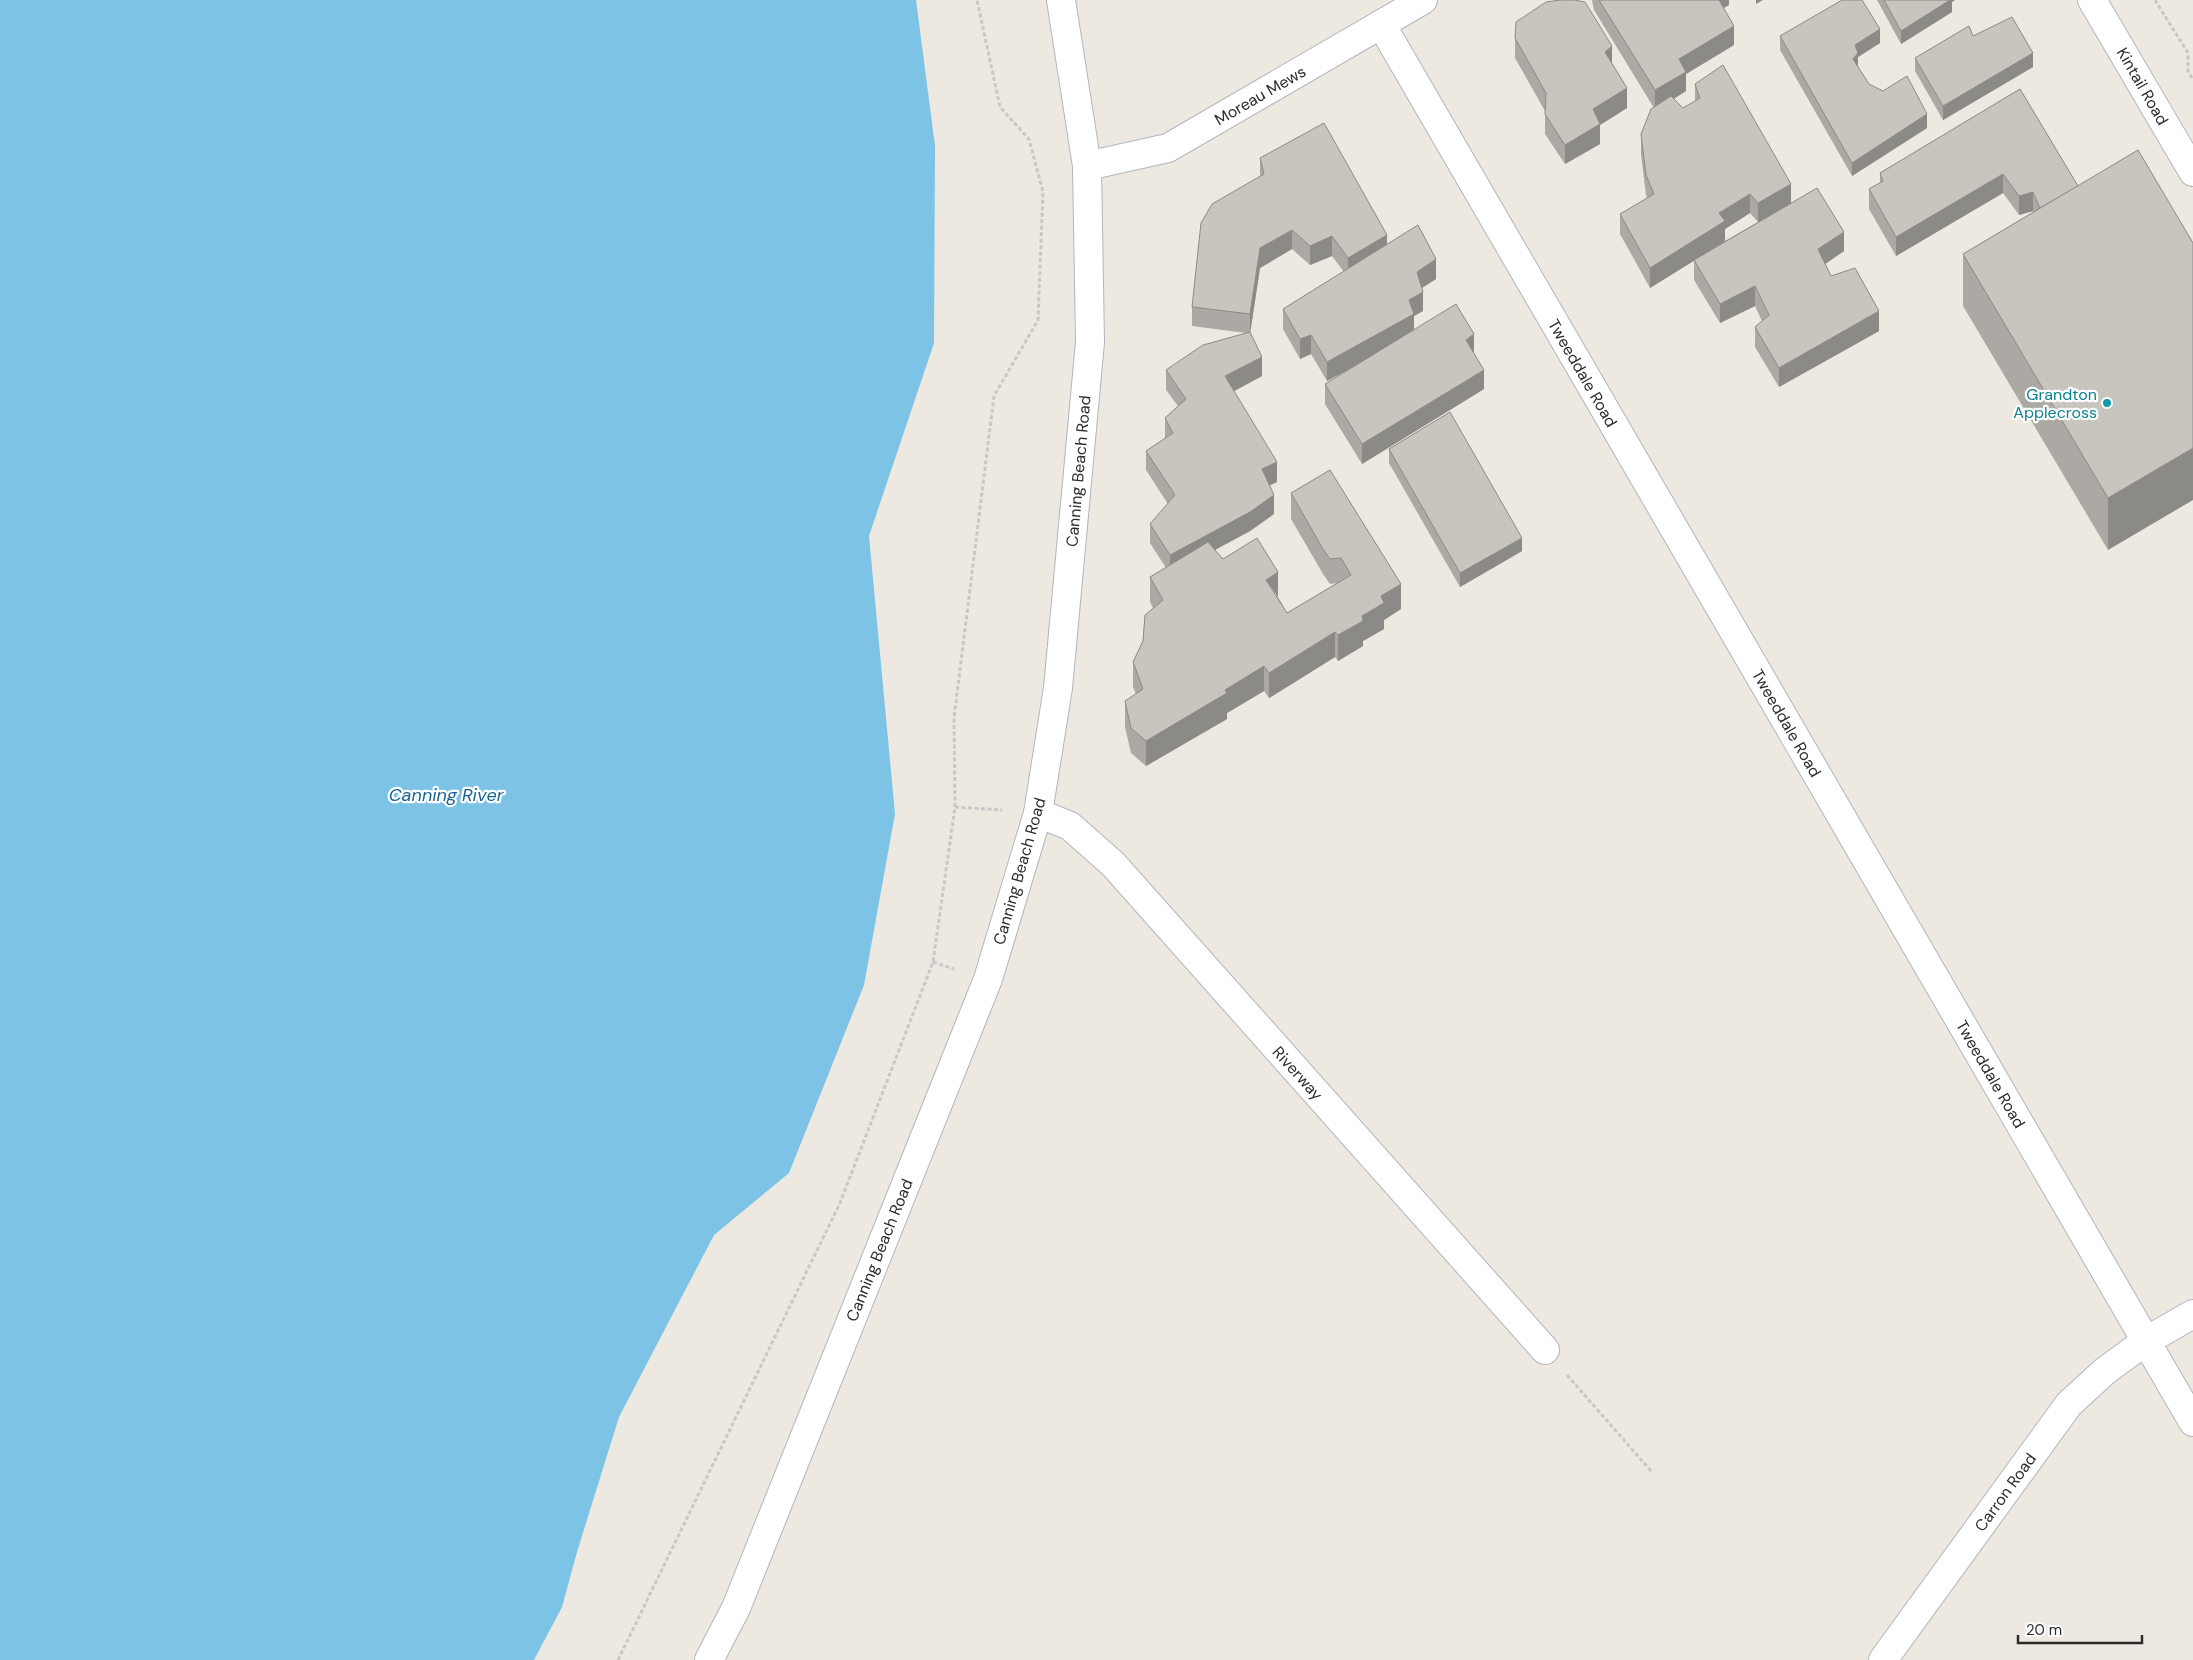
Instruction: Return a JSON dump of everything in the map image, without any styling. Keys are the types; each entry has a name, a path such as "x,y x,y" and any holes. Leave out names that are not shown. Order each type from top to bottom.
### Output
{"street":[{"name":"Canning Beach Road","path":"709,1660 736,1608 988,979 1038,813 1058,688 1090,342 1087,166 1061,0"},
{"name":"Moreau Mews","path":"1087,166 1168,148 1423,0"},
{"name":"Kintail Road","path":"2092,0 2193,172"},
{"name":"Tweeddale Road","path":"1381,24 2193,1422"},
{"name":"Riverway","path":"1038,813 1070,826 1113,864 1545,1350"},
{"name":"Carron Road","path":"1883,1660 2068,1404 2105,1370 2146,1341 2193,1314"}],"path":[{"path":"618,1660 840,1203 933,962 955,807 954,718 994,396 1038,320 1043,192 1029,139 1000,107 977,0"},
{"path":"2155,0 2188,53 2188,71 2193,80"},
{"path":"955,807 1038,813"},
{"path":"1545,1350 1651,1471"}],"water":[{"name":"Canning River","path":"0,0 916,0 935,146 934,343 869,536 895,814 864,985 789,1173 714,1235 619,1417 562,1607 534,1660 0,1660"}],"building":[{"path":"1560,0 1585,2 1612,46 1605,52 1627,88 1593,109 1600,124 1565,145 1545,114 1546,93 1515,38 1516,22 1546,2"},
{"path":"1599,0 1719,0 1734,26 1679,59 1686,72 1655,90"},
{"path":"1842,0 1862,0 1880,29 1855,45 1858,53 1853,59 1869,84 1883,91 1907,76 1927,114 1852,163 1780,36"},
{"path":"1884,0 1950,0 1901,31"},
{"path":"2012,17 2033,53 1943,106 1915,58 1969,26 1973,36"},
{"path":"1723,65 1791,184 1758,203 1750,194 1719,213 1725,221 1650,268 1620,214 1654,194 1646,175 1641,134 1651,109 1671,96 1683,108 1700,98 1695,84"},
{"path":"2020,89 2078,186 2040,208 2033,192 2019,196 2003,174 1896,237 1869,189 1883,181 1880,173"},
{"path":"1324,123 1387,235 1348,258 1332,236 1310,246 1292,230 1260,248 1250,314 1192,307 1201,223 1212,204 1264,174 1260,158"},
{"name":"Grandton Applecross","path":"2138,150 2193,243 2193,448 2108,498 1963,254"},
{"path":"1817,188 1844,232 1818,249 1831,276 1855,268 1879,311 1779,368 1755,327 1769,315 1755,286 1720,304 1694,260"},
{"path":"1418,225 1436,259 1417,272 1423,292 1409,300 1414,314 1327,362 1311,335 1300,339 1283,309"},
{"path":"1456,304 1474,334 1466,340 1484,370 1362,444 1325,384"},
{"path":"1250,332 1262,357 1225,376 1277,462 1262,469 1274,495 1250,512 1170,555 1150,524 1175,495 1146,451 1173,433 1165,418 1186,399 1166,370 1203,345"},
{"path":"1450,412 1522,538 1460,573 1389,449"},
{"path":"1330,470 1401,584 1381,596 1384,603 1362,616 1363,621 1338,635 1335,632 1269,673 1264,666 1225,690 1227,693 1146,741 1131,728 1125,701 1143,689 1133,662 1143,641 1145,615 1163,600 1150,577 1208,542 1223,559 1257,538 1278,572 1266,580 1287,613 1351,575 1341,558 1330,559 1291,493"}],"place":[{"name":"Grandton Applecross","path":"2107,403"}]}
